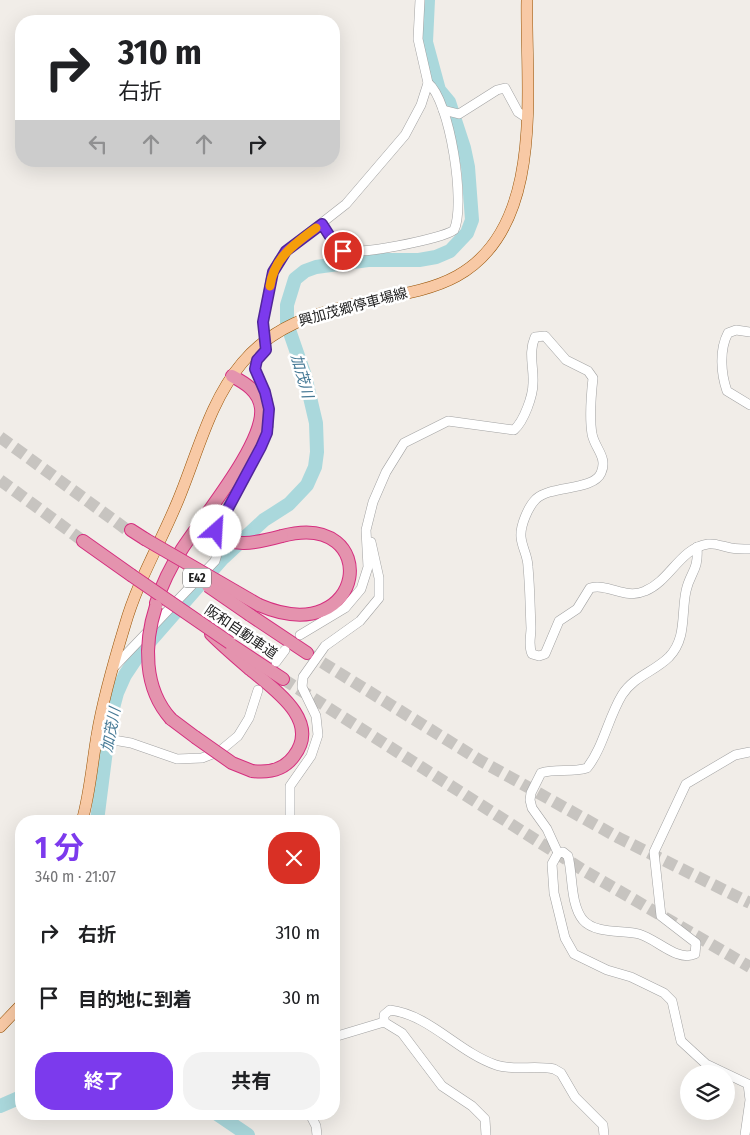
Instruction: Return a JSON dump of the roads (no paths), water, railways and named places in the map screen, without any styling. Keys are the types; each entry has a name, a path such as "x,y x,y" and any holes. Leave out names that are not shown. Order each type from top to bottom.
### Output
{"highway":[{"path":"227,646 288,701 297,713 301,726 300,745 291,760 274,770 252,771 232,763 195,737 171,719 158,700 150,678 148,645 156,606 172,567 244,457 260,423 261,406 257,395 250,387 232,376"},
{"path":"201,520 208,532 220,540 238,544 254,543 310,532 333,538 348,557 350,572 348,586 335,604 313,614 287,615 254,610"},
{"name":"阪和自動車道","path":"130,531 254,610 308,653"},
{"name":"阪和自動車道","path":"84,541 198,621 227,646 283,679"}],"main road":[{"name":"興加茂郷停車場線","path":"83,815 113,668 135,595 181,493 209,419 232,376 264,340 297,320 437,284 456,277 478,261 498,237 512,209 524,159 527,118 527,0"},
{"path":"0,1027 15,1011"}],"street":[{"path":"113,668 202,576 218,555 216,527 261,447 269,425 268,401 255,369 257,360 266,350 263,322 270,282 276,266 286,251 346,204 409,130 428,83 418,39 420,0"},
{"path":"322,224 338,249 346,251 381,250 438,238 454,230 460,206 458,181 443,110 433,87 428,83"},
{"path":"443,110 459,114 496,90 505,88 518,112 527,118"},
{"path":"750,332 736,330 728,333 723,351 722,378 727,391 750,405"},
{"path":"300,635 335,616 357,596 368,567 367,524 373,502 386,472 404,443 448,421 514,430 519,426 533,384 530,347 535,337 542,335 566,360 588,371 593,378 590,404 592,433 594,443 602,454 604,466 600,476 592,482 544,494 535,500 525,519 521,537 528,567 531,630 529,647 532,654 539,656 545,654 559,621 577,609 590,588 599,586 633,595 645,592 655,586 683,557 697,547 709,544 732,549 750,549"},
{"path":"290,815 290,786 311,756 318,735 316,716 303,691 303,677 325,646 360,621 379,598 379,578 367,524"},
{"path":"558,854 547,829 532,808 531,793 541,773 552,770 576,771 586,768 622,695 640,675 657,667 676,648 682,633 686,591 697,567 697,547"},
{"path":"276,662 285,650"},
{"path":"98,737 119,740 177,759 194,760 211,756 227,746 243,730 258,690"},
{"path":"745,1135 750,1100 748,1084 706,1064 681,1041 672,1001 664,993 631,978 607,970 574,954 565,938 554,893 552,864 558,854 563,852 568,856 576,904 583,920 588,924 602,929 640,935 682,956 695,954 696,943 661,916 654,852 686,784 735,755 750,752"},
{"path":"384,1022 384,1015 390,1010 401,1011 421,1020 471,1055 498,1066 554,1069 561,1073 575,1097 604,1125 604,1135"},
{"path":"340,1035 384,1022 402,1033 442,1086 472,1106 485,1119 486,1135"},
{"path":"313,1120 317,1135"}],"waterway":[{"name":"加茂川","path":"98,815 110,719 117,693 125,675 139,654 223,558 264,520 289,504 307,485 315,467 317,452 316,423 305,376 287,324 287,305 295,279 305,271 316,267 368,260 419,260 436,257 450,251 467,233 472,220 468,167 449,102 439,90 426,42 428,0"},
{"name":"加茂川","path":"0,1106 15,1100"},
{"path":"226,1120 248,1135"}],"tunnel":[{"path":"0,437 130,532"},
{"path":"0,480 83,541"},
{"path":"307,653 481,761 619,838 750,903"},
{"path":"283,679 583,870 750,967"}]}
